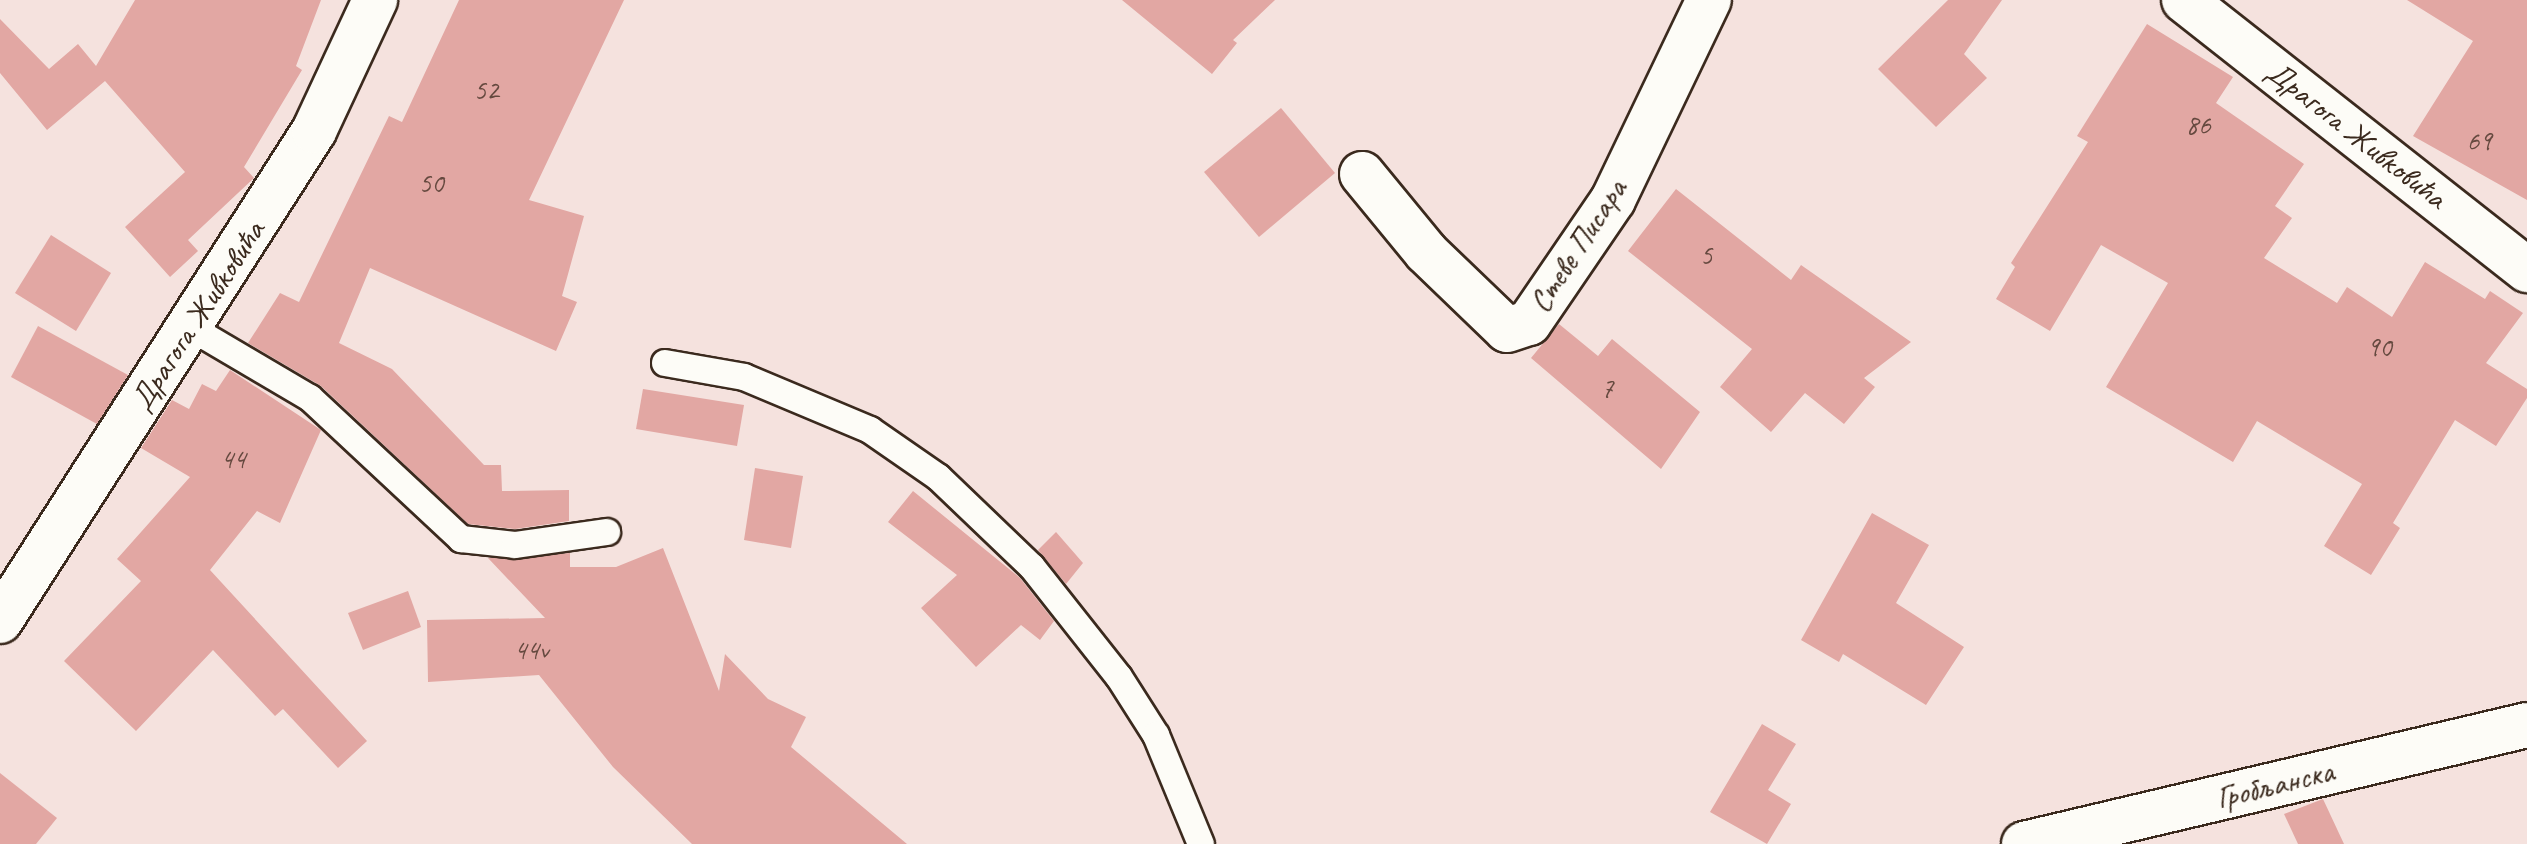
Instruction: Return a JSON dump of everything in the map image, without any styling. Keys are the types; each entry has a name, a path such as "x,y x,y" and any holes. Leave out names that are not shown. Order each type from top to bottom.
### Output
{"street":[{"name":"Драгога Живковића","path":"0,621 191,328 314,131 375,0"},
{"name":"Стеве Писара","path":"1362,174 1426,252 1507,330 1529,323 1613,200 1709,0"},
{"name":"Драгога Живковића","path":"2184,0 2527,270"},
{"name":"Гробљанска","path":"2024,844 2527,725"}],"lane":[{"path":"191,328 310,398 461,539 515,545 607,532"},
{"path":"665,363 758,383 870,430 938,477 1032,567 1085,630 1156,735 1201,844"}],"building":[{"path":"135,0 321,0 296,66 302,70 244,167 254,178 188,240 198,251 170,277 125,227 185,172 105,81 47,130 0,73 0,19 49,69 78,44 96,66"},
{"path":"459,0 624,0 529,200 584,216 562,296 577,302 556,351 370,268 339,343 392,369 484,465 501,465 502,491 569,490 569,521 515,529 468,524 321,386 248,343 280,293 299,302 389,116 402,122"},
{"path":"1122,0 1275,0 1233,40 1237,43 1212,74"},
{"path":"1948,0 2002,0 1964,54 1987,78 1936,127 1878,69"},
{"path":"2407,0 2527,0 2527,200 2413,136 2473,41"},
{"path":"2147,24 2233,77 2216,103 2304,164 2275,206 2292,218 2264,258 2337,303 2347,287 2392,317 2425,262 2485,299 2490,291 2523,313 2486,363 2527,389 2527,398 2496,446 2455,420 2393,523 2400,528 2371,575 2324,546 2362,484 2257,421 2233,462 2106,387 2168,283 2101,245 2050,331 1996,299 2015,267 2011,263 2088,142 2077,136"},
{"path":"1281,108 1335,173 1259,237 1204,172"},
{"path":"1676,189 1791,280 1801,265 1911,342 1864,378 1875,387 1844,424 1805,393 1771,432 1720,387 1752,349 1628,251"},
{"path":"51,235 111,273 76,331 15,293"},
{"path":"1559,324 1598,356 1612,339 1700,412 1661,469 1531,358"},
{"path":"38,326 128,375 97,424 11,377"},
{"path":"230,370 321,430 280,523 257,511 210,570 367,741 338,768 283,709 275,716 213,650 136,731 64,661 141,581 117,559 190,477 141,448 172,400 189,409 202,384 216,391"},
{"path":"643,389 744,405 737,446 636,429"},
{"path":"755,468 803,476 791,548 744,540"},
{"path":"913,491 1020,578 1054,621 1040,640 1021,625 976,667 921,608 957,575 888,522"},
{"path":"1872,513 1929,545 1896,603 1964,647 1926,705 1843,654 1839,662 1801,640"},
{"path":"1056,532 1083,563 1066,584 1038,550"},
{"path":"663,548 719,691 725,654 768,699 806,717 791,747 907,844 692,844 613,767 539,675 428,682 427,620 545,618 488,558 570,553 570,567 616,567"},
{"path":"408,591 421,627 363,650 348,613"},
{"path":"1762,724 1796,744 1768,790 1791,804 1767,844 1710,812"},
{"path":"0,773 57,818 36,844 0,844"},
{"path":"2323,799 2344,844 2298,844 2284,814"}]}
